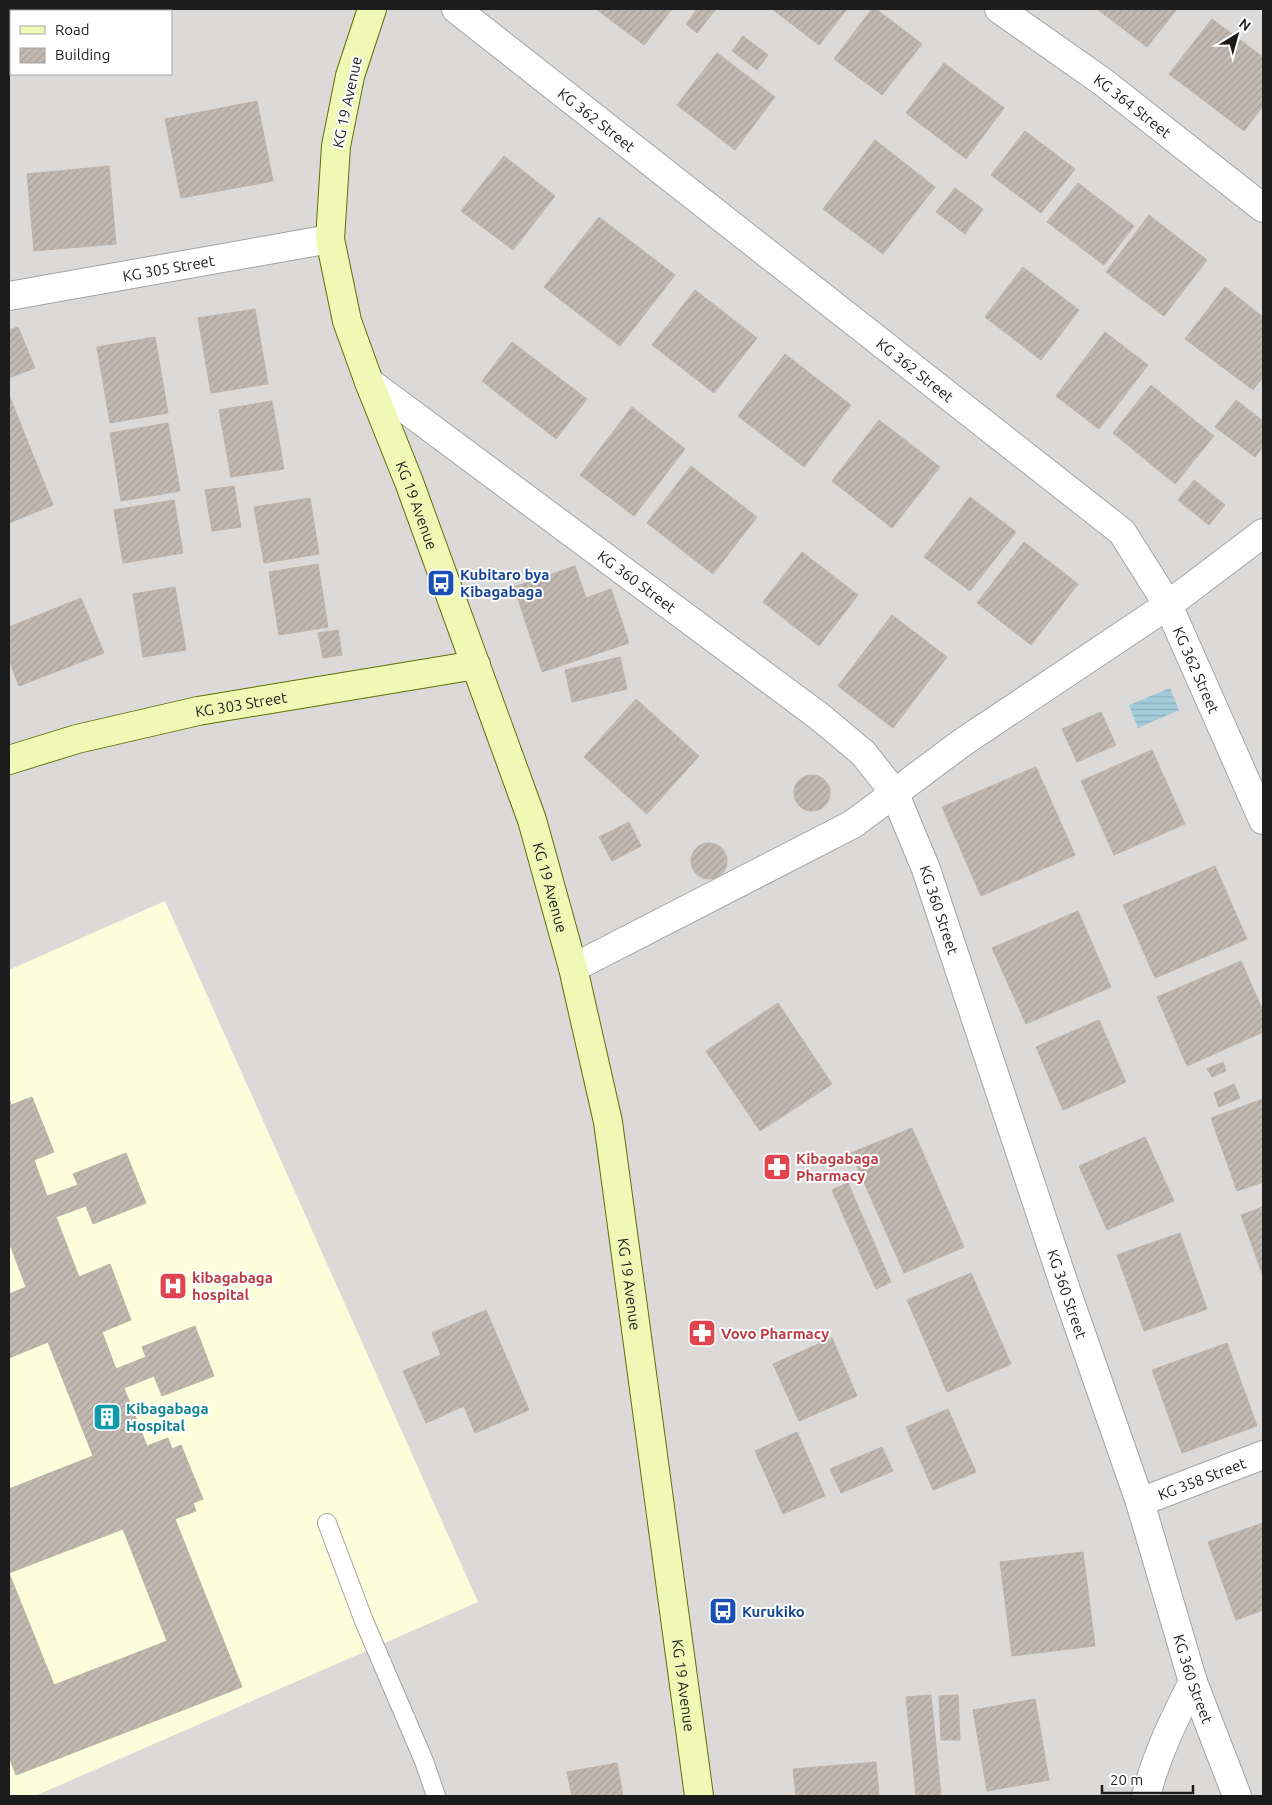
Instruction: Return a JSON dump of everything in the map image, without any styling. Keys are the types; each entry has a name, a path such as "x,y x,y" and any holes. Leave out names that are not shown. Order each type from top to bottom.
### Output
{"main road":[{"name":"KG 19 Avenue","path":"372,9 350,76 336,146 330,239 347,321 369,382 410,482 532,820 573,968 608,1122 699,1796"},
{"name":"KG 303 Street","path":"9,760 77,739 198,711 476,665"}],"street":[{"name":"KG 362 Street","path":"456,9 1122,532 1168,605 1263,820"},
{"name":"KG 364 Street","path":"999,9 1103,82 1263,208"},
{"name":"KG 305 Street","path":"9,296 330,239"},
{"name":"KG 360 Street","path":"369,382 820,717 863,753 894,792 926,869 1066,1290 1140,1502 1193,1682 1238,1796"},
{"path":"573,968 853,824 963,742 1168,605 1263,533"},
{"name":"KG 358 Street","path":"1140,1502 1263,1455"},
{"path":"1146,1796 1150,1778 1172,1723 1193,1682"}],"lane":[{"path":"327,1523 364,1621 424,1761 436,1796"}],"shaded area":[{"path":"9,9 1263,9 1263,1796 9,1796"},
{"name":"kibagabaga hospital","path":"165,901 478,1602 35,1796 9,1796 9,970"}],"water":[{"path":"1170,688 1179,710 1138,728 1129,705"}],"building":[{"path":"9,9 76,9 10,10 9,57"},
{"path":"596,9 672,9 644,45"},
{"path":"697,9 716,9 697,33 686,24"},
{"path":"772,9 847,9 819,45"},
{"path":"872,9 876,9 922,44 882,95 834,59"},
{"path":"1097,9 1177,9 1147,47"},
{"path":"1212,19 1263,57 1263,106 1244,131 1169,74"},
{"path":"743,36 768,55 757,70 732,51"},
{"path":"717,53 775,97 735,150 677,105"},
{"path":"944,63 1004,108 966,159 906,113"},
{"path":"257,101 273,181 181,198 165,119"},
{"path":"1025,131 1075,169 1041,213 991,175"},
{"path":"875,140 935,187 883,254 823,209"},
{"path":"504,156 555,196 513,250 461,211"},
{"path":"109,166 116,244 34,251 27,174"},
{"path":"1078,183 1134,226 1104,265 1047,222"},
{"path":"955,188 983,209 965,234 936,212"},
{"path":"1149,215 1207,260 1164,316 1106,272"},
{"path":"599,217 675,275 620,346 544,287"},
{"path":"1023,267 1079,310 1041,360 985,317"},
{"path":"1225,287 1263,317 1263,377 1253,390 1185,339"},
{"path":"695,290 757,338 714,393 652,345"},
{"path":"255,309 268,384 211,393 198,318"},
{"path":"18,327 35,368 9,378 9,330"},
{"path":"1105,332 1148,365 1099,429 1056,396"},
{"path":"155,337 168,413 110,423 97,347"},
{"path":"512,342 587,399 556,439 482,381"},
{"path":"785,354 851,405 804,467 738,416"},
{"path":"1151,385 1214,436 1175,484 1113,433"},
{"path":"9,395 53,505 9,523"},
{"path":"1236,400 1263,421 1263,447 1255,457 1215,427"},
{"path":"272,401 284,469 231,477 219,410"},
{"path":"632,407 685,449 634,516 580,475"},
{"path":"879,420 940,467 892,528 832,481"},
{"path":"168,423 180,491 121,501 110,433"},
{"path":"691,466 757,517 713,574 647,523"},
{"path":"1194,480 1225,505 1209,525 1178,500"},
{"path":"234,486 241,527 212,531 205,490"},
{"path":"970,497 1016,532 970,591 924,557"},
{"path":"310,498 319,554 264,563 254,507"},
{"path":"174,500 183,553 123,563 114,510"},
{"path":"1024,542 1078,584 1031,645 977,603"},
{"path":"802,552 858,595 819,646 763,602"},
{"path":"318,564 328,627 279,635 269,572"},
{"path":"575,566 586,598 611,589 629,643 542,672 514,587"},
{"path":"175,587 186,650 143,657 133,594"},
{"path":"81,598 104,653 19,686 9,659 9,627"},
{"path":"892,615 947,657 893,728 838,686"},
{"path":"338,630 342,655 323,658 318,633"},
{"path":"620,657 627,689 572,702 565,670"},
{"path":"636,699 699,756 647,814 584,757"},
{"path":"1101,712 1116,745 1077,762 1062,729"},
{"path":"1152,750 1185,824 1114,855 1081,781"},
{"path":"1036,767 1075,855 981,896 942,807"},
{"path":"812,775 819,776 825,780 829,786 829,800 825,806 819,810 812,811 805,810 799,806 795,800 794,793 795,786 799,780 805,776"},
{"path":"629,822 641,846 612,861 599,837"},
{"path":"709,843 716,844 722,848 726,854 726,868 722,874 716,878 709,879 702,878 696,874 692,868 691,861 692,854 696,848 702,844"},
{"path":"1215,866 1247,939 1155,978 1123,905"},
{"path":"1078,911 1111,987 1026,1024 992,948"},
{"path":"1241,961 1263,1011 1263,1032 1187,1066 1157,997"},
{"path":"778,1003 832,1084 760,1131 706,1051"},
{"path":"1099,1020 1126,1082 1063,1110 1036,1047"},
{"path":"1223,1062 1226,1071 1212,1077 1207,1069"},
{"path":"1234,1084 1240,1098 1219,1107 1214,1093"},
{"name":"Kibagabaga Hospital","path":"32,1097 54,1152 34,1160 47,1196 78,1185 73,1174 126,1153 146,1203 93,1224 86,1206 56,1217 79,1277 110,1264 131,1320 102,1332 116,1369 146,1357 142,1347 195,1326 214,1376 162,1396 154,1376 124,1388 147,1446 168,1438 172,1449 181,1445 203,1499 193,1503 196,1511 175,1519 242,1687 16,1775 9,1757 9,1573 9,1489 93,1456 48,1342 9,1358 9,1294 26,1287 9,1242 9,1098 11,1105","holes":["123,1529 167,1641 54,1685 9,1573"]},
{"path":"1263,1099 1263,1182 1237,1191 1211,1118"},
{"path":"912,1128 964,1247 904,1273 851,1153"},
{"path":"1145,1137 1174,1201 1107,1230 1079,1166"},
{"path":"848,1183 891,1282 876,1289 832,1190"},
{"path":"1263,1207 1263,1276 1241,1215"},
{"path":"1180,1233 1207,1309 1144,1331 1117,1255"},
{"path":"971,1273 1011,1364 947,1392 907,1300"},
{"path":"486,1310 529,1410 475,1433 464,1406 426,1423 403,1371 441,1355 432,1333"},
{"path":"832,1338 857,1396 799,1421 773,1364"},
{"path":"1227,1343 1257,1426 1182,1453 1152,1370"},
{"path":"948,1409 976,1472 933,1490 906,1427"},
{"path":"797,1432 825,1496 783,1514 755,1451"},
{"path":"882,1447 893,1471 841,1493 830,1469"},
{"path":"1263,1523 1263,1610 1236,1620 1208,1542"},
{"path":"1083,1552 1095,1646 1012,1656 1000,1562"},
{"path":"931,1695 941,1796 916,1796 906,1697"},
{"path":"958,1695 960,1740 941,1740 939,1696"},
{"path":"1035,1699 1049,1780 987,1791 973,1710"},
{"path":"876,1762 879,1796 796,1796 793,1769"},
{"path":"617,1763 623,1796 572,1796 567,1772"}],"place":[{"name":"Kubitaro bya Kibagabaga","path":"441,583"},
{"name":"Kibagabaga Pharmacy","path":"777,1167"},
{"name":"kibagabaga hospital","path":"173,1286"},
{"name":"Vovo Pharmacy","path":"702,1333"},
{"name":"Kibagabaga Hospital","path":"107,1417"},
{"name":"Kurukiko","path":"723,1611"}]}
